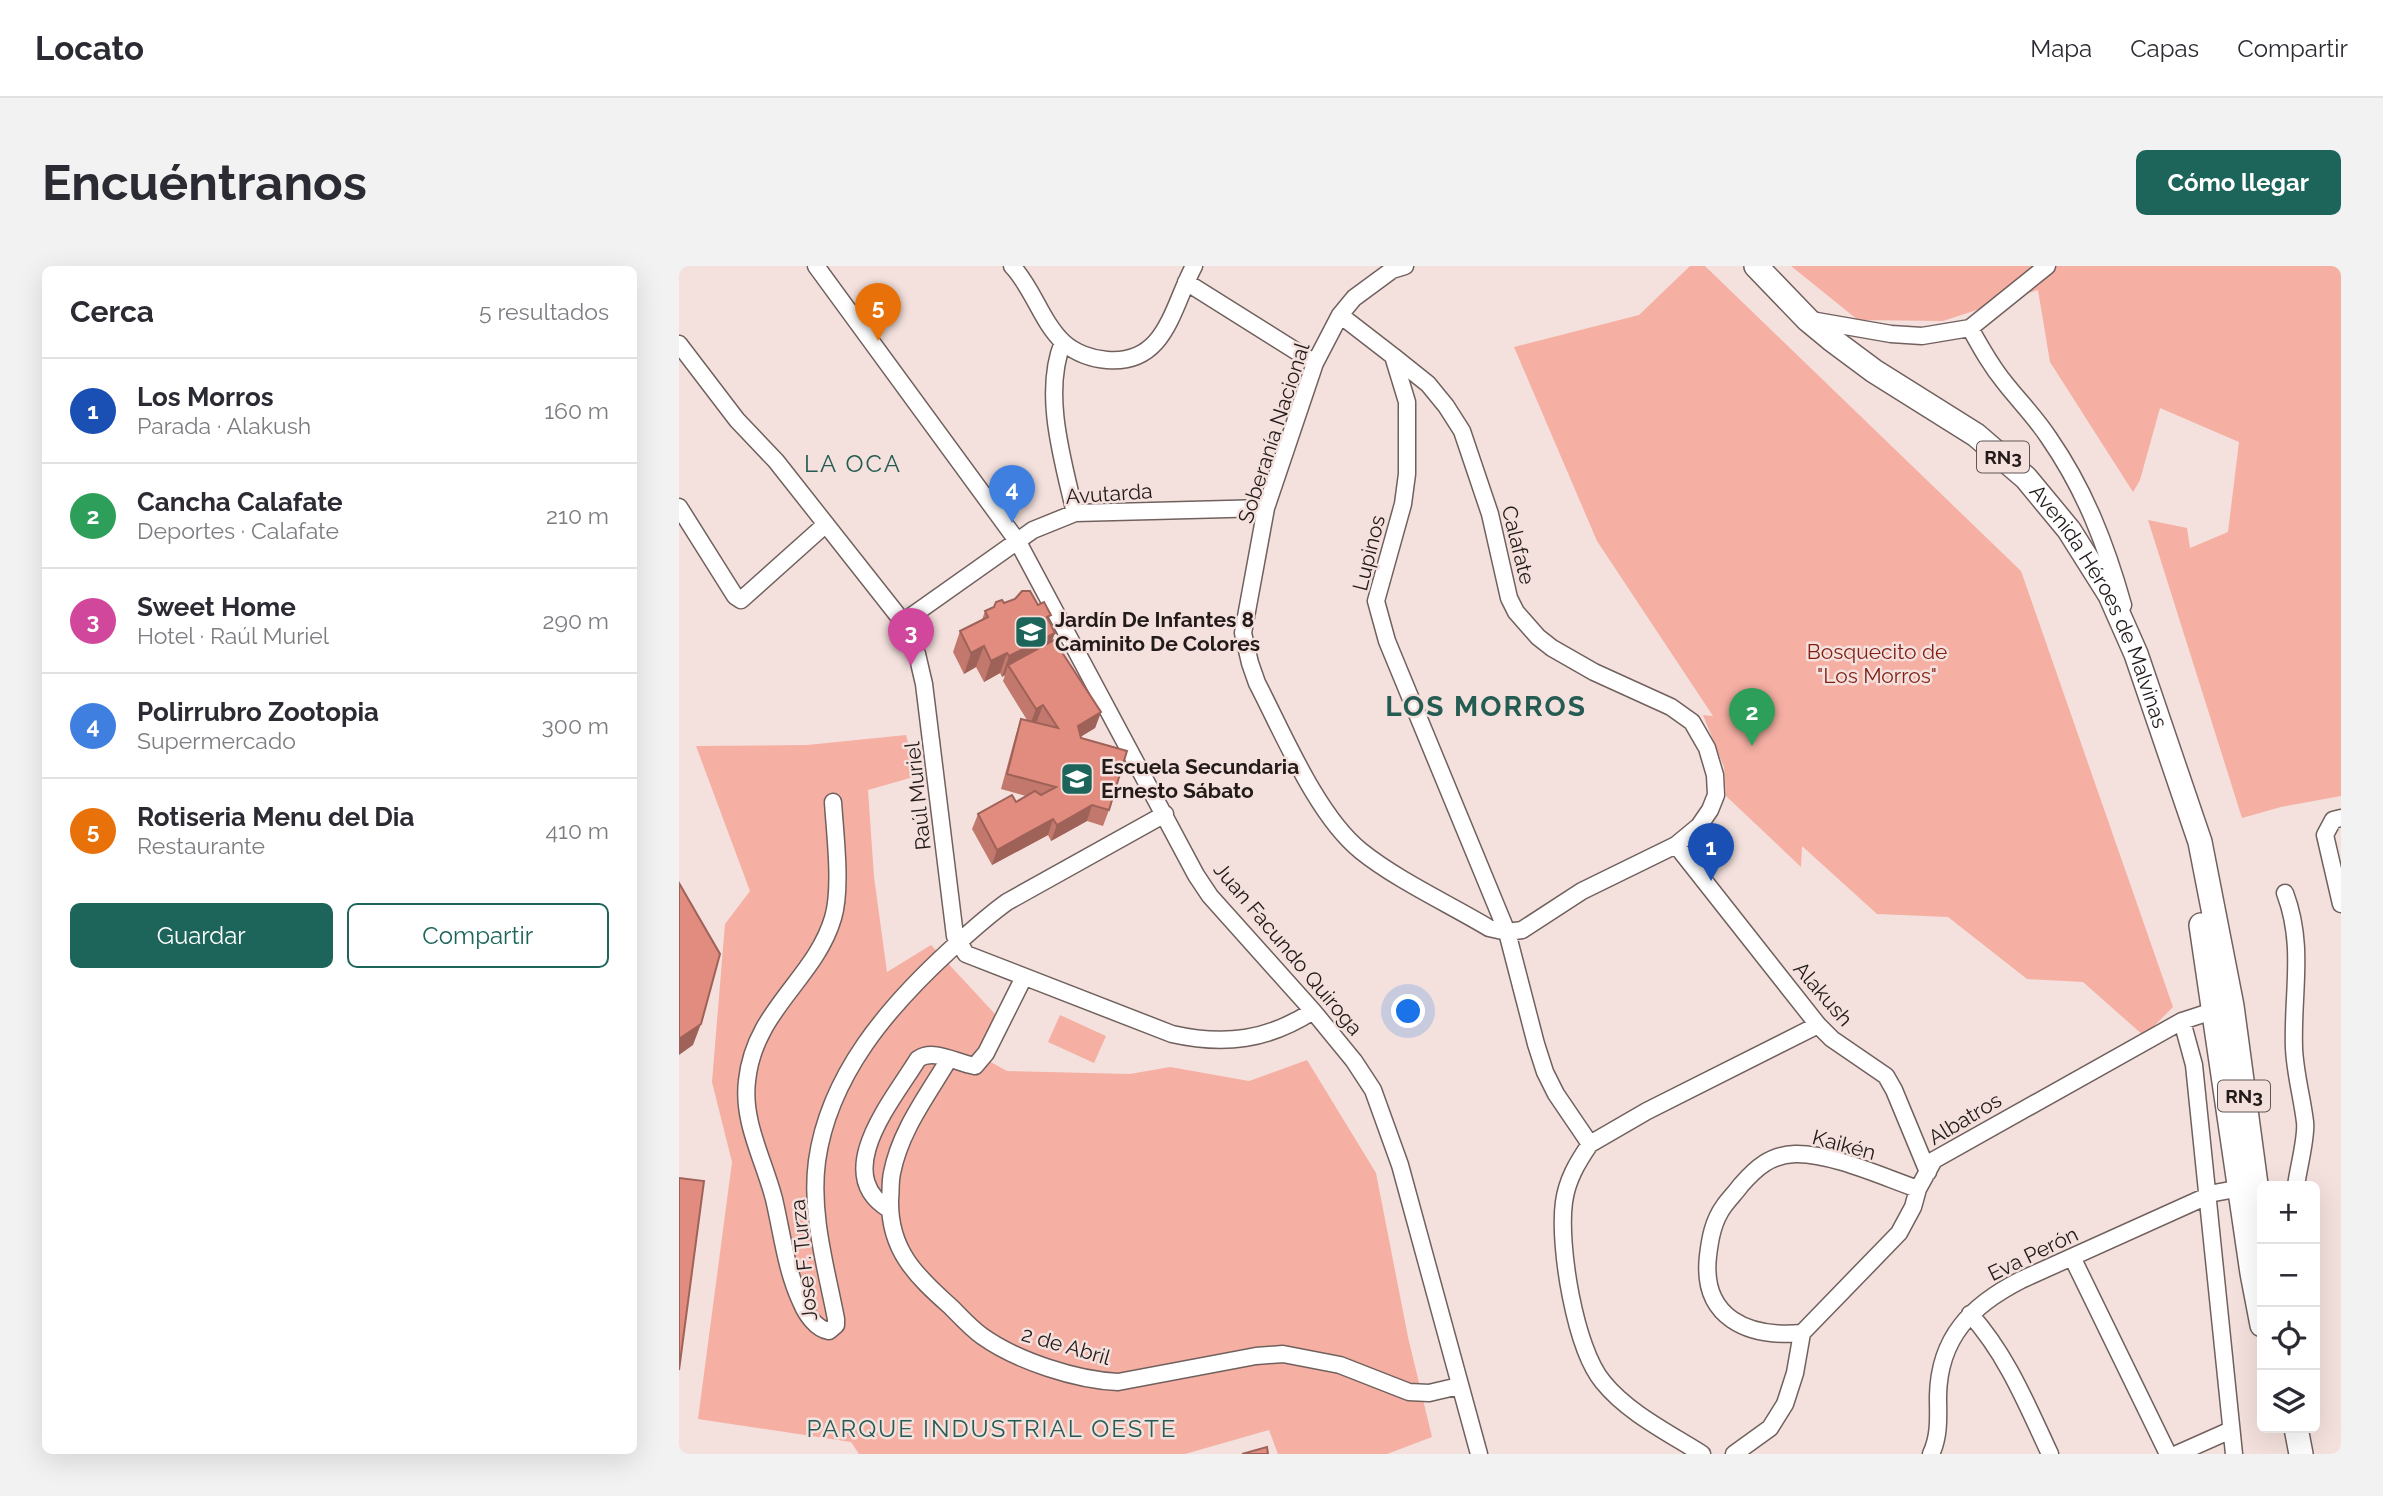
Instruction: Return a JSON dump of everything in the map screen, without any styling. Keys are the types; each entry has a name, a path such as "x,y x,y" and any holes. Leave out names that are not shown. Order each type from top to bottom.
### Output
{"highway":[{"name":"Avenida Héroes de Malvinas","path":"1756,266 1808,320 1874,371 1976,435 2026,478 2090,560 2110,595 2136,653 2169,747 2223,1007 2248,1187 2260,1307"},
{"name":"Avenida Héroes de Malvinas","path":"2248,1187 2257,1214"},
{"path":"2283,1433 2286,1454"},
{"path":"2297,1433 2301,1454"}],"street":[{"name":"Juan Facundo Quiroga","path":"816,266 1018,542 1210,896 1313,1010 1373,1090 1388,1125 1400,1165 1458,1386 1479,1454"},
{"path":"1012,266 1063,342 1080,353 1097,359 1118,361 1136,358 1148,352 1161,337 1194,266"},
{"name":"Soberanía Nacional","path":"1405,266 1392,270 1364,289 1340,315 1315,363 1266,508 1243,633 1249,663 1257,683 1318,800 1340,831 1359,850 1378,863 1489,928 1507,932"},
{"path":"1808,320 1891,334 1922,336 1970,328 2047,266"},
{"path":"1186,282 1315,363"},
{"path":"1340,315 1393,356"},
{"path":"1970,328 1990,363 2039,422 2091,510 2108,554 2136,653"},
{"path":"1063,342 1055,360 1055,407 1075,513"},
{"name":"Raúl Muriel","path":"679,344 737,420 776,461 903,622 917,654 930,717 957,944"},
{"name":"Calafate","path":"1393,356 1428,384 1462,431 1490,514 1509,598 1517,612 1538,637 1552,648 1594,672 1671,707 1692,722 1707,748 1715,775 1716,795 1699,826 1676,845"},
{"name":"Lupinos","path":"1393,356 1407,401 1407,474 1403,504 1376,601 1387,641 1507,932"},
{"path":"679,507 735,596 741,600 826,524"},
{"name":"Avutarda","path":"903,622 1033,530 1075,513 1266,508"},
{"name":"Jose F. Turza","path":"833,802 837,860 834,916 815,956 759,1035 752,1053 747,1081 747,1112 773,1196 788,1265 801,1303 817,1326 829,1331 836,1325 836,1319 816,1218 817,1162 841,1084 876,1027 922,976 987,916 1007,902 1165,814"},
{"path":"2337,819 2325,835 2341,904"},
{"path":"1590,1144 1556,1094 1545,1072 1507,932 1522,930 1582,891 1676,845"},
{"name":"Alakush","path":"1676,845 1818,1024 1832,1039 1886,1076 1927,1172"},
{"path":"2285,893 2296,929 2298,988 2295,1071 2306,1125 2298,1181"},
{"path":"957,944 966,954 1172,1034 1191,1038 1233,1040 1258,1036 1290,1026 1313,1010"},
{"path":"890,1210 870,1195 865,1183 864,1162 869,1141 918,1059 925,1054 935,1054 975,1066 979,1062 986,1054 1024,977"},
{"name":"Albatros","path":"1802,1333 1899,1233 1934,1160 2182,1021 2223,1007"},
{"path":"2182,1021 2194,1065 2234,1454"},
{"path":"1702,1454 1630,1408 1603,1383 1590,1362 1578,1324 1563,1249 1564,1200 1573,1168 1590,1144 1647,1111 1818,1024"},
{"name":"2 de Abril","path":"949,1059 906,1129 891,1175 891,1226 909,1266 982,1336 1033,1362 1096,1381 1118,1382 1256,1356 1283,1354 1340,1365 1409,1392 1429,1393 1458,1386"},
{"name":"Kaikén","path":"1802,1333 1781,1335 1743,1327 1716,1305 1710,1294 1707,1270 1711,1234 1723,1208 1756,1168 1774,1157 1793,1154 1816,1155 1918,1189"},
{"name":"Eva Perón","path":"1931,1454 1939,1427 1940,1364 1951,1339 1970,1314 1995,1293 2072,1257 2206,1196 2248,1187"},
{"path":"2072,1257 2168,1454"},
{"path":"1970,1314 1990,1336 2010,1370 2050,1454"},
{"path":"1734,1454 1770,1428 1785,1404 1795,1373 1802,1333"},
{"path":"2177,1454 2231,1430"}],"green space":[{"name":"Bosquecito de \"Los Morros\"","path":"1690,266 1705,266 2021,571 2173,1007 2144,1036 2083,982 2027,979 1948,917 1877,914 1802,846 1801,867 1726,796 1724,767 1703,715 1713,716 1597,541 1514,347 1639,315"},
{"path":"1791,266 2341,266 2341,796 2281,807 2242,818 2148,520 2187,528 2190,548 2228,532 2239,442 2160,408 2140,480 2133,492 2050,362 2038,290 1943,321 1858,320"},
{"path":"906,735 917,776 868,790 874,877 887,972 931,945 995,1014 978,1055 1007,1071 1130,1074 1170,1067 1249,1081 1307,1060 1376,1173 1408,1337 1432,1437 1387,1454 1278,1454 1269,1430 1185,1454 859,1454 851,1442 698,1419 732,1162 712,1082 725,924 750,891 696,746 807,745"},
{"path":"1060,1015 1106,1036 1094,1063 1048,1042"}],"building":[{"path":"1022,591 1030,591 1038,605 1044,602 1051,615 1047,617 1055,633 1009,656 1007,653 991,661 984,646 971,653 960,631 988,617 985,611 994,607 996,602 1002,600 1004,603 1015,599"},
{"path":"1054,640 1101,712 1078,726 1081,738 1127,751 1109,810 1092,805 1057,825 1053,819 997,850 978,814 1012,795 1016,802 1035,791 1041,795 1056,787 1007,774 1021,719 1058,728 1043,705 1036,709 1008,665"},
{"path":"679,883 720,954 701,1024 679,1039"},
{"path":"679,1178 704,1181 679,1370"},
{"path":"1267,1447 1268,1454 1242,1454"}],"place":[{"name":"Rotiseria Menu del Dia","path":"878,341"},
{"name":"Polirrubro Zootopia","path":"1012,523"},
{"name":"Jardín De Infantes 8 Caminito De Colores","path":"1031,632"},
{"name":"Sweet Home","path":"911,666"},
{"name":"Cancha Calafate","path":"1752,746"},
{"name":"Escuela Secundaria Ernesto Sábato","path":"1077,779"},
{"name":"Los Morros","path":"1711,881"}],"district":[{"name":"LA OCA","path":"853,464"},
{"name":"LOS MORROS","path":"1486,706"},
{"name":"PARQUE INDUSTRIAL OESTE","path":"992,1429"}]}
